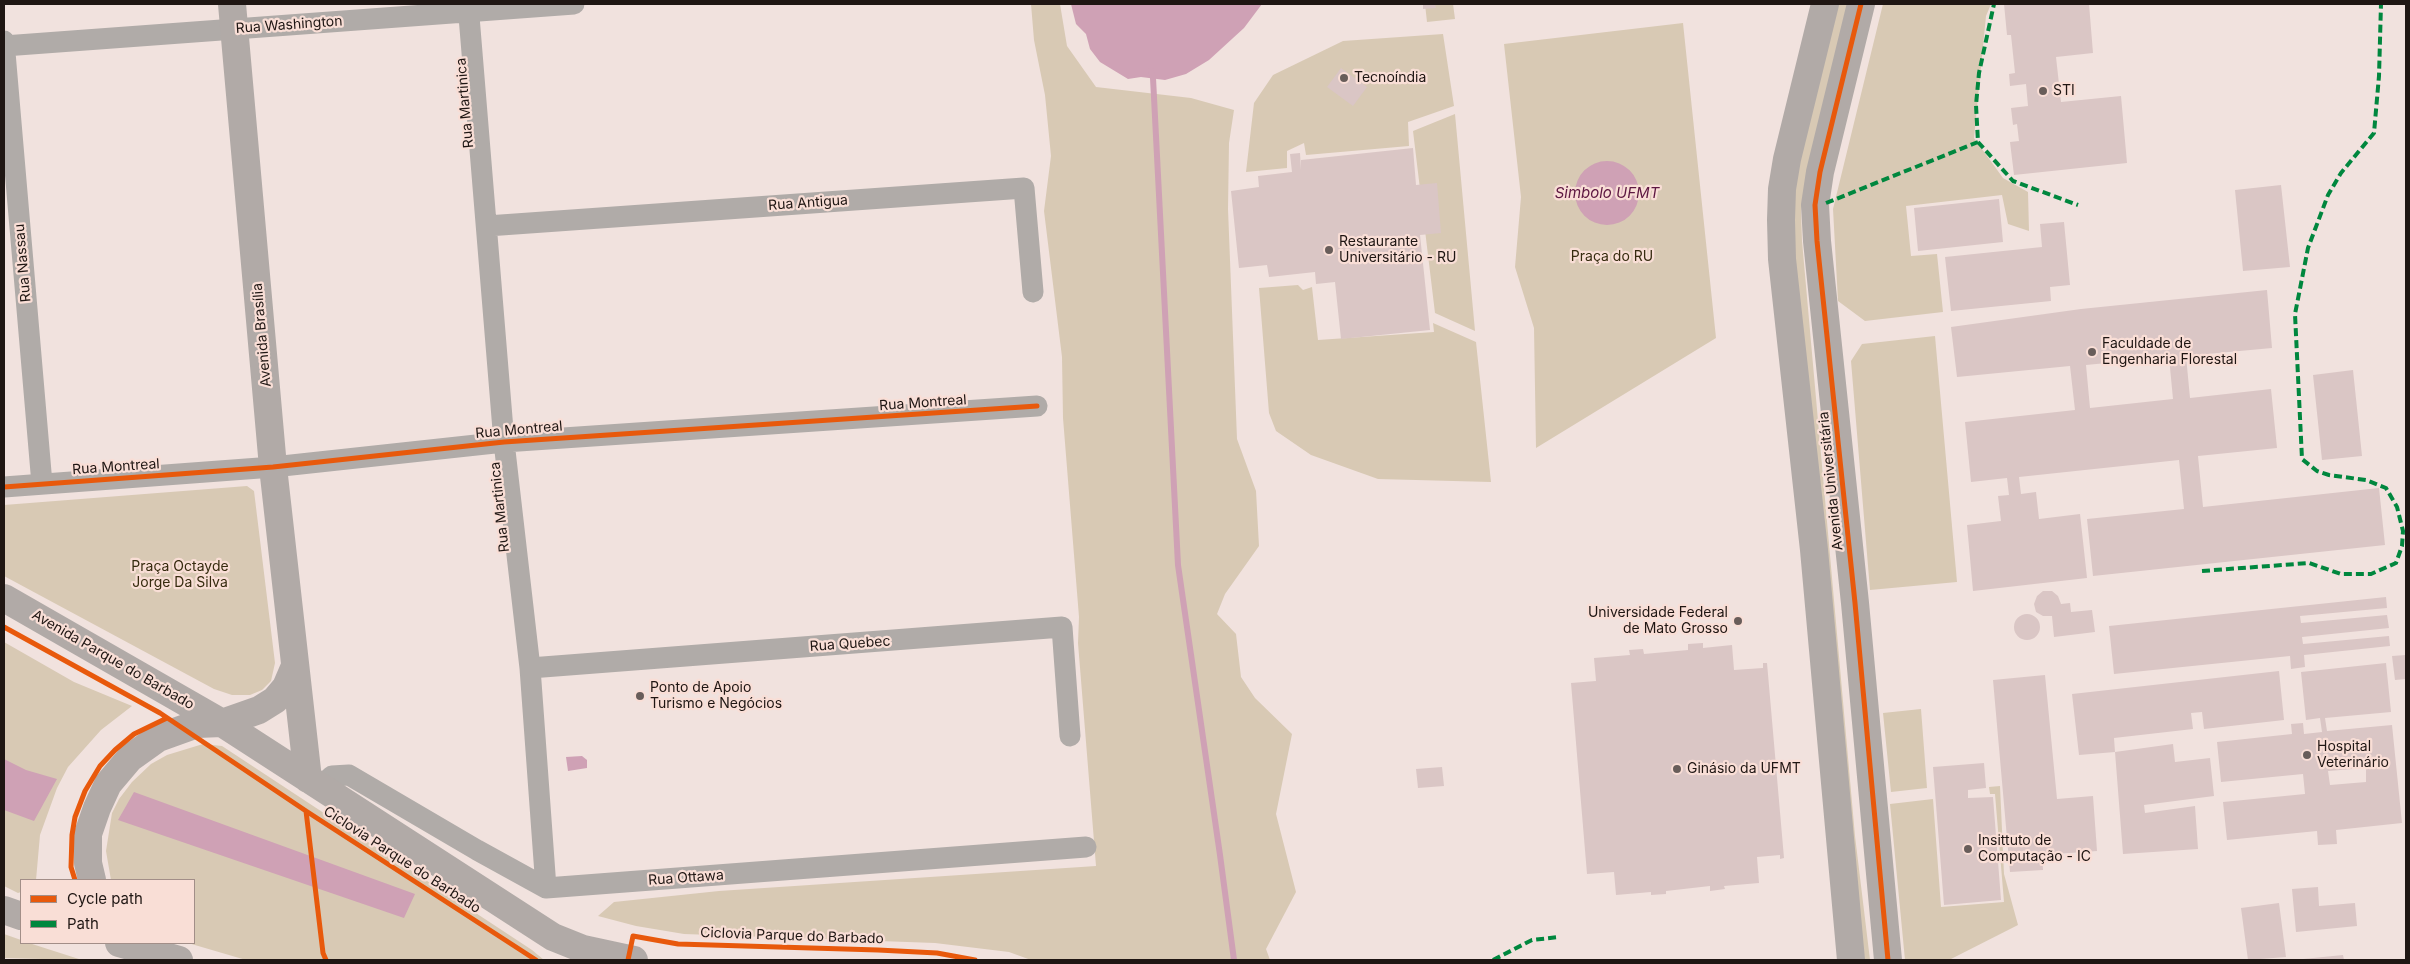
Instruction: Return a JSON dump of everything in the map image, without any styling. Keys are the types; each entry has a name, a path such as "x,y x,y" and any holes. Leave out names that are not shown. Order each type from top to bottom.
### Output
{"street":[{"name":"Rua Washington","path":"4,46 233,16 574,4"},
{"name":"Avenida Universitária","path":"1825,4 1787,159 1782,189 1782,259 1814,559 1851,960"},
{"name":"Avenida Universitária","path":"1861,4 1820,172 1816,214 1888,960"},
{"name":"Rua Martinica","path":"468,8 504,442 530,668 546,888"},
{"name":"Avenida Brasília","path":"233,16 273,466 295,666 314,783"},
{"name":"Rua Nassau","path":"4,41 42,484"},
{"name":"Rua Antigua","path":"487,226 1024,188 1033,292"},
{"name":"Rua Montreal","path":"4,487 273,466 504,442 1037,406"},
{"name":"Avenida Parque do Barbado","path":"4,598 209,724 314,783 553,938 583,949 634,960"},
{"name":"Rua Quebec","path":"530,668 1062,628 1070,736"},
{"path":"92,879 88,863 88,834 108,784 130,758 158,738 259,710 275,700 286,687 295,666"},
{"path":"314,783 332,776 349,775 546,888"},
{"name":"Rua Ottawa","path":"546,888 1086,847"},
{"path":"4,910 20,916"},
{"path":"553,938 569,960"},
{"path":"128,944 179,960"}],"green space":[{"path":"1031,4 1060,4 1067,46 1096,87 1191,98 1234,110 1229,143 1228,209 1237,439 1256,491 1259,546 1225,594 1217,614 1236,634 1241,677 1255,698 1292,734 1276,814 1296,892 1266,949 1270,960 1031,960 1009,952 935,943 684,934 636,926 598,916 614,902 719,891 1096,866 1078,643 1079,617 1063,418 1062,357 1044,211 1051,156 1045,95 1034,40"},
{"path":"1425,4 1453,4 1455,19 1427,22"},
{"path":"1834,4 1849,4 1804,192 1801,211 1802,241 1855,836 1870,960 1857,960 1785,216"},
{"path":"1883,4 1991,4 1986,16 1974,138 2003,178 2028,192 2029,231 2008,224 2002,195 1906,206 1911,256 1937,254 1943,312 1865,321 1838,301 1833,209"},
{"name":"Praça do RU","path":"1683,23 1716,338 1536,448 1534,328 1515,267 1521,197 1504,44"},
{"path":"1443,34 1454,106 1408,122 1409,146 1306,155 1304,143 1287,151 1287,168 1246,172 1254,103 1273,75 1343,41"},
{"path":"1455,114 1475,331 1435,313 1413,131"},
{"path":"1298,285 1303,290 1312,287 1318,340 1434,332 1433,323 1476,342 1491,482 1378,479 1311,455 1276,431 1269,413 1259,288"},
{"path":"1935,336 1957,582 1870,590 1851,361 1862,344"},
{"name":"Praça Octayde Jorge Da Silva","path":"247,486 254,491 275,663 271,681 262,690 250,695 232,695 214,689 4,576 4,505"},
{"path":"4,642 74,682 132,706 101,730 68,767 57,788 40,835 36,879 20,879 20,892 18,893 4,886"},
{"path":"1921,709 1927,788 1891,792 1883,713"},
{"path":"203,744 222,746 532,950 544,960 246,960 191,944 195,944 195,879 111,879 106,851 112,813 119,799 132,782 151,764 167,755"},
{"path":"2000,786 2004,874 2018,925 1949,960 1905,960 1890,804 1933,799 1941,907 2004,902 1995,794 1990,794 1989,787"},
{"path":"4,934 20,940 20,944 32,944 82,960 4,958"}],"water":[{"path":"1071,4 1262,4 1244,28 1209,60 1186,74 1165,80 1141,77 1128,79 1100,62 1090,49 1086,34 1076,24"},
{"name":"Simbolo UFMT","path":"1607,161 1619,163 1630,170 1637,181 1639,193 1637,205 1630,216 1619,223 1607,225 1595,223 1584,216 1577,205 1575,193 1577,181 1584,170 1595,163"},
{"path":"582,756 587,760 587,768 568,771 566,757"},
{"path":"4,759 26,770 57,779 34,821 4,810"},
{"path":"134,792 415,894 404,918 118,820"}],"building":[{"path":"1423,4 1435,4 1436,8 1423,9"},
{"name":"STI","path":"2004,4 2089,4 2093,53 2056,57 2061,102 2121,96 2127,163 2014,175 2010,142 2019,141 2017,124 2013,125 2011,108 2028,106 2026,84 2010,86 2009,74 2015,73 2011,35 2007,35"},
{"name":"Tecnoíndia","path":"1341,68 1367,87 1353,106 1327,87"},
{"name":"Restaurante Universitário - RU","path":"1413,148 1416,185 1437,183 1441,233 1420,235 1430,330 1341,339 1335,282 1316,284 1315,272 1269,277 1267,265 1239,268 1231,191 1259,187 1258,176 1292,172 1290,154 1300,153 1301,170 1301,160"},
{"path":"2281,185 2290,267 2243,271 2235,190"},
{"path":"1999,199 2003,242 1918,251 1914,208"},
{"path":"2064,222 2070,285 2050,287 2051,301 1951,311 1945,257 2042,247 2040,224"},
{"path":"2267,290 2272,348 2186,356 2190,398 2271,389 2277,448 2198,456 2203,507 2379,488 2385,545 2093,576 2087,519 2184,509 2179,460 2019,477 2021,494 2036,492 2039,519 2080,514 2087,578 1973,591 1967,525 2001,521 1998,496 2009,495 2007,478 1971,482 1965,422 2075,410 2070,366 1957,377 1951,327 2081,309","holes":["2169,357 2173,399 2090,408 2086,365"]},
{"path":"2353,370 2362,456 2322,460 2313,375"},
{"path":"2043,591 2052,591 2058,596 2061,604 2070,603 2071,612 2092,610 2095,632 2054,637 2052,616 2043,616 2036,612 2034,604 2037,596"},
{"path":"2386,597 2387,608 2300,616 2301,623 2387,615 2389,628 2302,637 2303,644 2389,636 2390,646 2304,655 2305,667 2291,669 2290,656 2114,674 2109,626"},
{"path":"2027,614 2036,618 2040,627 2036,636 2027,640 2018,636 2014,627 2018,618"},
{"name":"Ginásio da UFMT","path":"1703,643 1703,648 1732,645 1734,670 1763,668 1763,663 1767,663 1784,858 1780,859 1780,855 1757,857 1759,883 1724,886 1725,889 1710,891 1710,886 1666,891 1666,894 1651,895 1651,892 1616,895 1614,872 1587,874 1571,683 1596,681 1594,658 1630,655 1629,650 1643,649 1644,654 1688,650 1688,644"},
{"path":"2406,655 2406,679 2395,680 2392,656"},
{"name":"Hospital Veterinário","path":"2386,663 2391,712 2325,718 2327,731 2392,725 2402,823 2336,830 2337,844 2318,845 2317,831 2227,840 2223,802 2305,794 2303,774 2221,782 2217,742 2292,734 2291,724 2303,723 2304,734 2322,732 2320,718 2306,720 2301,672","holes":["2366,768 2366,782 2330,785 2328,771"]},
{"name":"Hospital Veterinário","path":"2279,671 2284,720 2204,729 2202,712 2191,713 2193,729 2114,738 2115,752 2079,755 2072,694"},
{"path":"2045,675 2057,799 2093,796 2097,851 2042,855 2043,870 2010,872 1993,680"},
{"path":"2173,744 2175,762 2210,758 2214,796 2144,805 2145,813 2195,806 2198,849 2123,854 2115,752"},
{"name":"Insittuto de Computação - IC","path":"1984,763 1986,788 1968,790 1968,798 1993,797 2001,900 1944,905 1933,767"},
{"path":"1442,767 1444,786 1418,788 1416,769"},
{"path":"2318,887 2319,906 2355,903 2357,926 2296,932 2292,889"},
{"path":"2279,903 2286,957 2248,960 2241,908"},
{"path":"2343,955 2344,960 2303,960 2303,959"}],"waterway":[{"path":"1151,71 1153,78 1178,565 1234,960"}],"marked path":[{"path":"1826,203 1978,142 1976,105 1979,73 1994,4"},
{"path":"2202,571 2309,563 2341,574 2371,574 2396,563 2402,546 2403,531 2397,507 2386,488 2366,480 2329,475 2317,471 2302,459 2295,314 2308,248 2328,195 2341,173 2374,133 2379,76 2381,4"},
{"path":"1978,142 2013,181 2078,205"},
{"path":"1493,960 1532,940 1559,937"}],"cycle path":[{"path":"1861,4 1820,172 1815,205 1817,241 1855,603 1888,960"},
{"path":"4,487 273,467 504,442 1037,406"},
{"path":"4,627 160,713 306,811 323,953 326,960"},
{"path":"75,879 71,867 72,835 75,817 85,791 100,766 115,750 134,734 167,718"},
{"name":"Ciclovia Parque do Barbado","path":"306,811 536,960"},
{"name":"Ciclovia Parque do Barbado","path":"628,960 633,936 678,944 937,953 975,960"}],"place":[{"name":"Tecnoíndia","path":"1344,78"},
{"name":"STI","path":"2043,91"},
{"name":"Restaurante Universitário - RU","path":"1329,250"},
{"name":"Faculdade de Engenharia Florestal","path":"2092,352"},
{"name":"Universidade Federal de Mato Grosso","path":"1738,621"},
{"name":"Ponto de Apoio Turismo e Negócios","path":"640,696"},
{"name":"Hospital Veterinário","path":"2307,755"},
{"name":"Ginásio da UFMT","path":"1677,769"},
{"name":"Insittuto de Computação - IC","path":"1968,849"}]}
